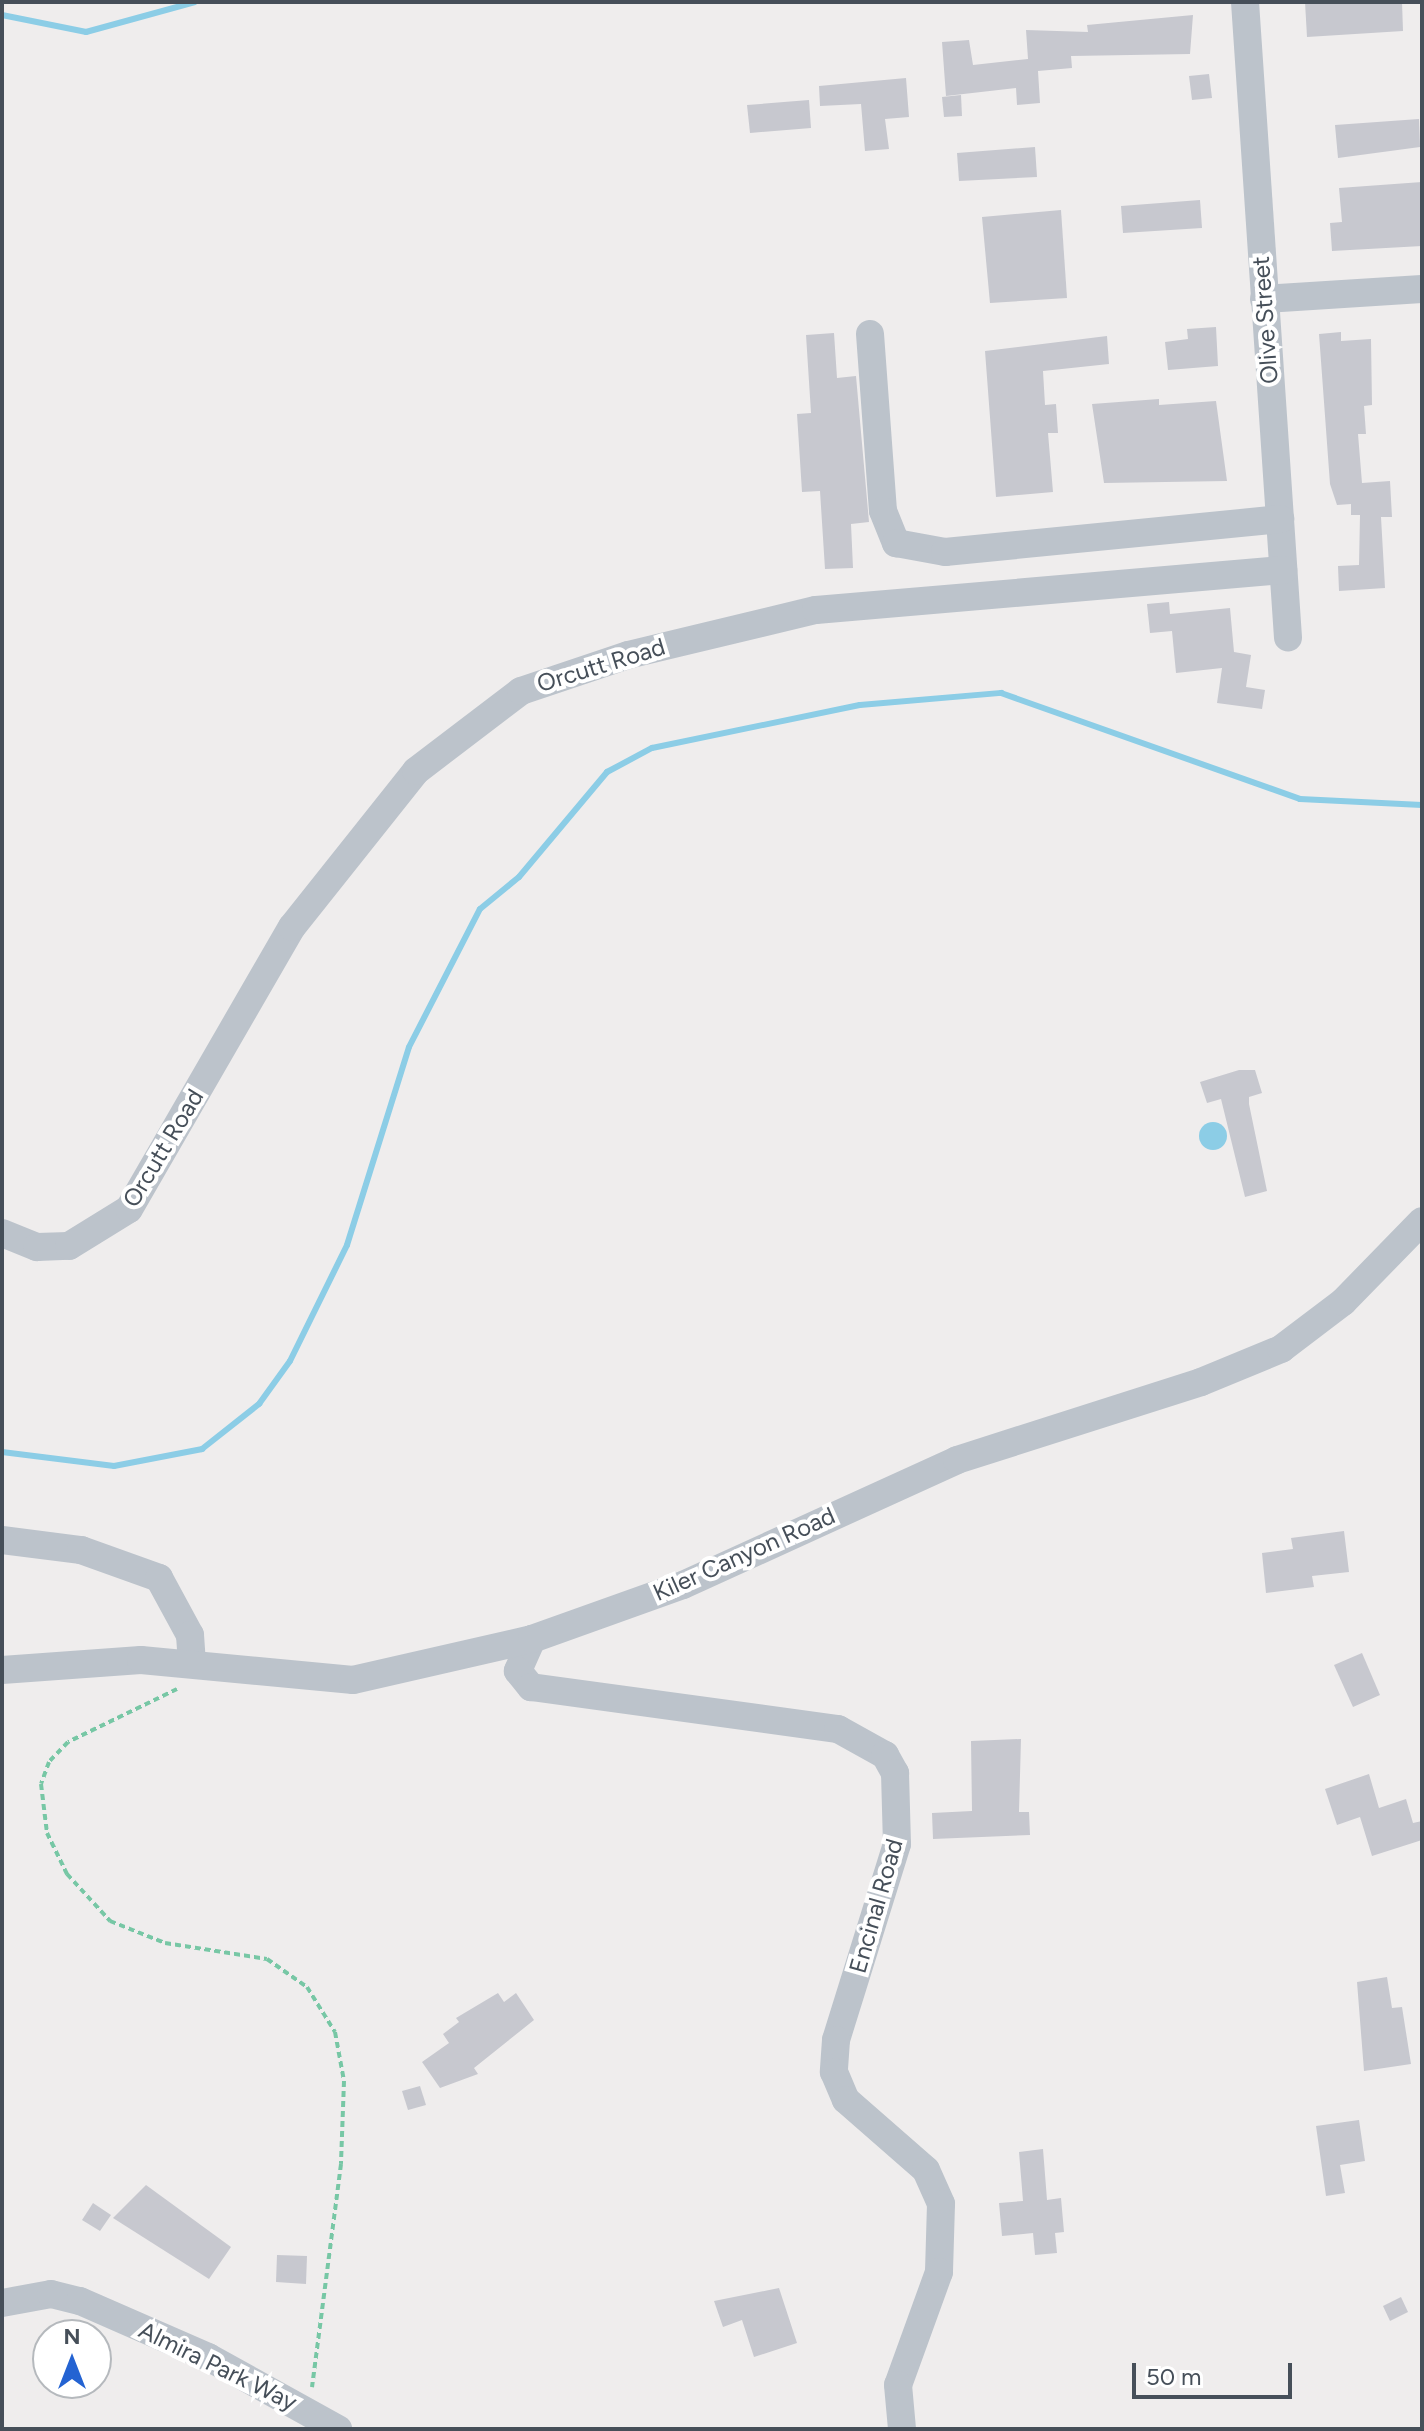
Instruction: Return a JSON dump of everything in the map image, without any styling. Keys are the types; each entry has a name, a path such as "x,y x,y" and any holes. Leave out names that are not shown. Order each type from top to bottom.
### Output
{"street":[{"name":"Olive Street","path":"1245,2 1288,638"},
{"path":"1264,299 1422,289"},
{"path":"870,334 883,511 896,543 945,552 1280,519"},
{"name":"Orcutt Road","path":"2,1233 37,1247 69,1246 129,1209 292,927 416,771 521,691 628,655 816,610 1283,570"},
{"name":"Kiler Canyon Road","path":"2,1670 353,1680 532,1639 683,1585 957,1460 1201,1382 1281,1349 1343,1302 1422,1221"},
{"path":"2,1540 81,1550 159,1578 190,1635 189,1674"},
{"name":"Encinal Road","path":"532,1639 518,1671 531,1687 838,1729 885,1755 895,1773 897,1844 836,2040 834,2072 840,2094 926,2170 941,2204 939,2272 898,2385 902,2429"},
{"name":"Almira Park Way","path":"2,2303 51,2294 80,2301 315,2413 338,2429"}],"path":[{"path":"189,1674 68,1742 49,1762 42,1806 67,1874 110,1921 165,1943 267,1959 307,1987 335,2032 344,2081 342,2152 310,2368 315,2413"}],"water":[{"path":"1213,1122 1223,1126 1227,1136 1223,1146 1213,1150 1203,1146 1199,1136 1203,1126"}],"building":[{"path":"1305,2 1402,2 1403,31 1307,37"},
{"path":"1193,15 1190,54 1071,56 1072,68 1038,71 1040,103 1017,105 1016,88 946,96 942,42 969,40 973,65 1028,59 1026,30 1088,32 1087,25"},
{"path":"1209,74 1212,98 1192,100 1189,76"},
{"path":"906,78 909,117 885,119 889,149 865,151 861,104 820,106 819,86"},
{"path":"961,95 962,116 944,117 942,97"},
{"path":"809,100 811,128 750,133 747,105"},
{"path":"1419,119 1420,147 1338,158 1335,125"},
{"path":"1035,147 1037,177 959,181 957,153"},
{"path":"1422,182 1422,246 1332,251 1330,223 1342,222 1339,188"},
{"path":"1200,200 1202,228 1123,233 1121,206"},
{"path":"1061,210 1067,298 990,303 982,217"},
{"path":"1216,327 1218,366 1168,370 1165,342 1188,339 1187,329"},
{"path":"1341,332 1341,341 1371,339 1372,405 1364,406 1366,434 1358,434 1362,483 1390,481 1392,517 1381,517 1385,588 1339,591 1338,566 1359,565 1360,515 1351,515 1351,504 1337,505 1330,484 1319,334"},
{"path":"834,333 837,378 856,376 869,522 851,524 853,568 825,569 820,491 802,492 797,414 811,413 806,335"},
{"path":"1107,336 1109,364 1043,371 1045,405 1056,404 1058,433 1048,433 1053,492 996,497 985,351"},
{"path":"1159,399 1159,405 1216,401 1227,481 1104,483 1092,404"},
{"path":"1169,602 1170,614 1230,608 1234,652 1251,655 1246,687 1265,690 1262,709 1217,703 1222,668 1176,673 1172,631 1150,633 1147,604"},
{"path":"1239,1070 1255,1070 1262,1093 1249,1097 1249,1104 1267,1191 1245,1197 1221,1099 1207,1103 1200,1082"},
{"path":"1344,1531 1349,1572 1312,1576 1314,1587 1266,1593 1262,1553 1293,1549 1291,1538"},
{"path":"1362,1653 1380,1695 1353,1707 1334,1665"},
{"path":"1021,1739 1019,1812 1029,1812 1030,1835 933,1839 932,1813 972,1811 971,1741"},
{"path":"1369,1774 1379,1808 1406,1799 1413,1823 1422,1821 1422,1840 1372,1856 1360,1817 1337,1825 1325,1789"},
{"path":"1387,1977 1392,2008 1402,2007 1411,2064 1364,2071 1357,1982"},
{"path":"498,1993 504,2002 516,1993 534,2020 474,2068 478,2074 440,2088 422,2062 449,2043 443,2034 459,2022 456,2018"},
{"path":"420,2086 426,2105 408,2110 402,2091"},
{"path":"1359,2120 1365,2161 1340,2165 1345,2193 1326,2196 1316,2126"},
{"path":"1043,2149 1047,2200 1061,2198 1064,2232 1055,2233 1057,2253 1035,2255 1033,2233 1002,2236 999,2203 1023,2201 1019,2152"},
{"path":"146,2185 231,2247 209,2279 113,2218"},
{"path":"93,2203 111,2215 100,2231 82,2220"},
{"path":"277,2255 307,2256 306,2284 276,2282"},
{"path":"779,2288 797,2343 754,2357 742,2320 723,2327 714,2301"},
{"path":"1401,2297 1408,2312 1390,2321 1383,2306"}],"waterway":[{"path":"2,15 86,32 195,2"},
{"path":"2,1452 114,1466 202,1449 259,1404 290,1361 347,1245 409,1047 480,909 519,877 607,772 652,748 860,705 1001,693 1300,799 1422,805"}]}
